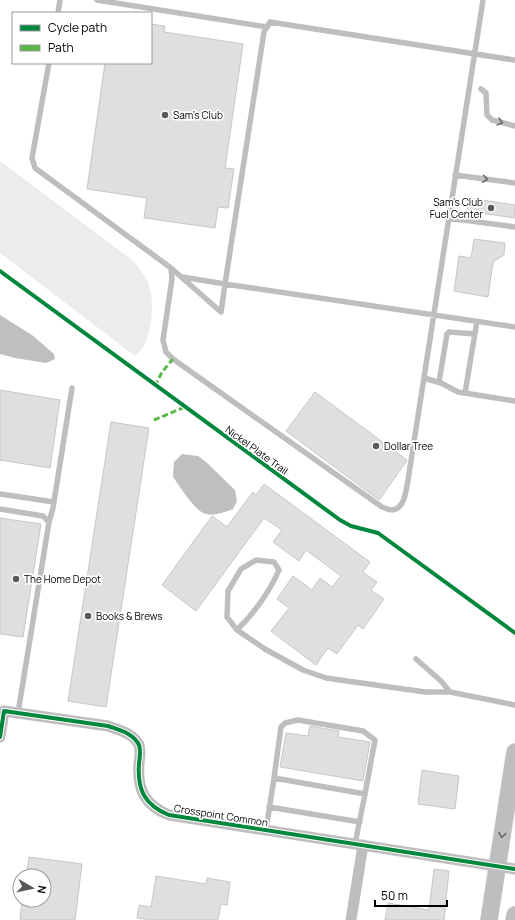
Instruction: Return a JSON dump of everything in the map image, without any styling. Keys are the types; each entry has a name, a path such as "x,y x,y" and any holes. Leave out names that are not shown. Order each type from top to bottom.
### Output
{"main road":[{"path":"489,920 515,752"},
{"path":"514,920 515,914"}],"street":[{"name":"Crosspoint Common","path":"0,737 4,710 108,726 124,731 133,738 138,745 140,753 141,791 150,803 169,814 359,845 498,865 515,869"},
{"path":"351,920 359,845"}],"lane":[{"path":"58,12 60,0"},
{"path":"98,0 267,27"},
{"path":"171,268 172,279 163,340 166,352 173,359 382,508 391,510 399,507 405,498 483,0"},
{"path":"49,64 32,158 35,168 171,268 221,312 264,32 270,22 514,61"},
{"path":"481,89 486,93 487,115 492,120 515,126"},
{"path":"455,175 515,183"},
{"path":"448,218 515,227"},
{"path":"182,277 515,327"},
{"path":"465,393 477,321"},
{"path":"439,382 447,334 449,332 474,334"},
{"path":"424,378 439,382 458,392 515,401"},
{"path":"18,713 72,388"},
{"path":"0,494 54,502"},
{"path":"43,516 53,508"},
{"path":"0,509 43,516 49,522"},
{"path":"237,630 250,617 273,585 279,570 274,562 256,560 241,570 228,591 227,617 237,630 265,649 303,670 326,678 425,692 450,692 515,705"},
{"path":"416,659 441,681 450,692"},
{"path":"266,830 281,727 285,723 298,720 363,731 376,740 360,822 359,845"},
{"path":"274,778 365,794"},
{"path":"269,807 360,822"}],"shaded area":[{"path":"0,161 137,265 148,283 152,300 152,311 149,333 141,350 135,356 0,253"},
{"path":"0,315 32,335 54,354 55,359 46,363 0,354"},
{"path":"182,454 198,456 235,490 237,501 233,509 220,513 206,514 197,509 173,477 174,462"}],"building":[{"name":"Sam's Club","path":"152,24 165,26 164,32 243,44 225,168 234,169 228,208 218,207 215,228 144,218 147,198 87,189 105,64 152,64"},
{"name":"Sam's Club Fuel Center","path":"469,198 515,205 515,218 467,211"},
{"path":"474,239 505,243 504,255 493,262 488,297 454,291 459,256 471,258"},
{"path":"0,390 60,400 50,468 0,460"},
{"path":"315,392 407,460 379,500 286,431"},
{"path":"111,422 149,428 106,707 68,701"},
{"path":"264,484 370,562 363,572 377,582 371,590 384,599 363,629 358,625 337,654 328,648 316,665 271,631 289,608 277,599 293,576 312,590 320,578 332,587 341,576 306,550 299,561 273,542 282,530 264,518 196,611 162,585 212,516 227,527 253,492 256,495"},
{"name":"The Home Depot","path":"0,518 41,524 23,637 0,634"},
{"path":"310,726 339,731 338,737 370,742 363,781 280,767 286,733 308,736"},
{"path":"422,770 459,776 455,809 418,804"},
{"path":"29,857 82,864 75,920 20,920 21,908 52,908 52,868 27,868"},
{"path":"434,869 449,871 444,920 385,920 388,903 429,910"},
{"path":"156,876 206,884 207,878 230,882 227,905 221,904 218,920 152,920 137,918 139,905 151,907"}],"marked path":[{"path":"155,386 162,372 173,359"},
{"path":"154,420 185,407"}],"cycle path":[{"name":"Nickel Plate Trail","path":"0,271 340,520 351,526 378,533 515,633"},
{"path":"0,737 4,711 108,726 125,732 139,745 139,781 141,788 144,795 153,806 169,815 515,869"}],"place":[{"name":"Sam's Club","path":"165,115"},
{"name":"Sam's Club Fuel Center","path":"491,208"},
{"name":"Dollar Tree","path":"376,446"},
{"name":"The Home Depot","path":"16,579"},
{"name":"Books & Brews","path":"88,616"}]}
